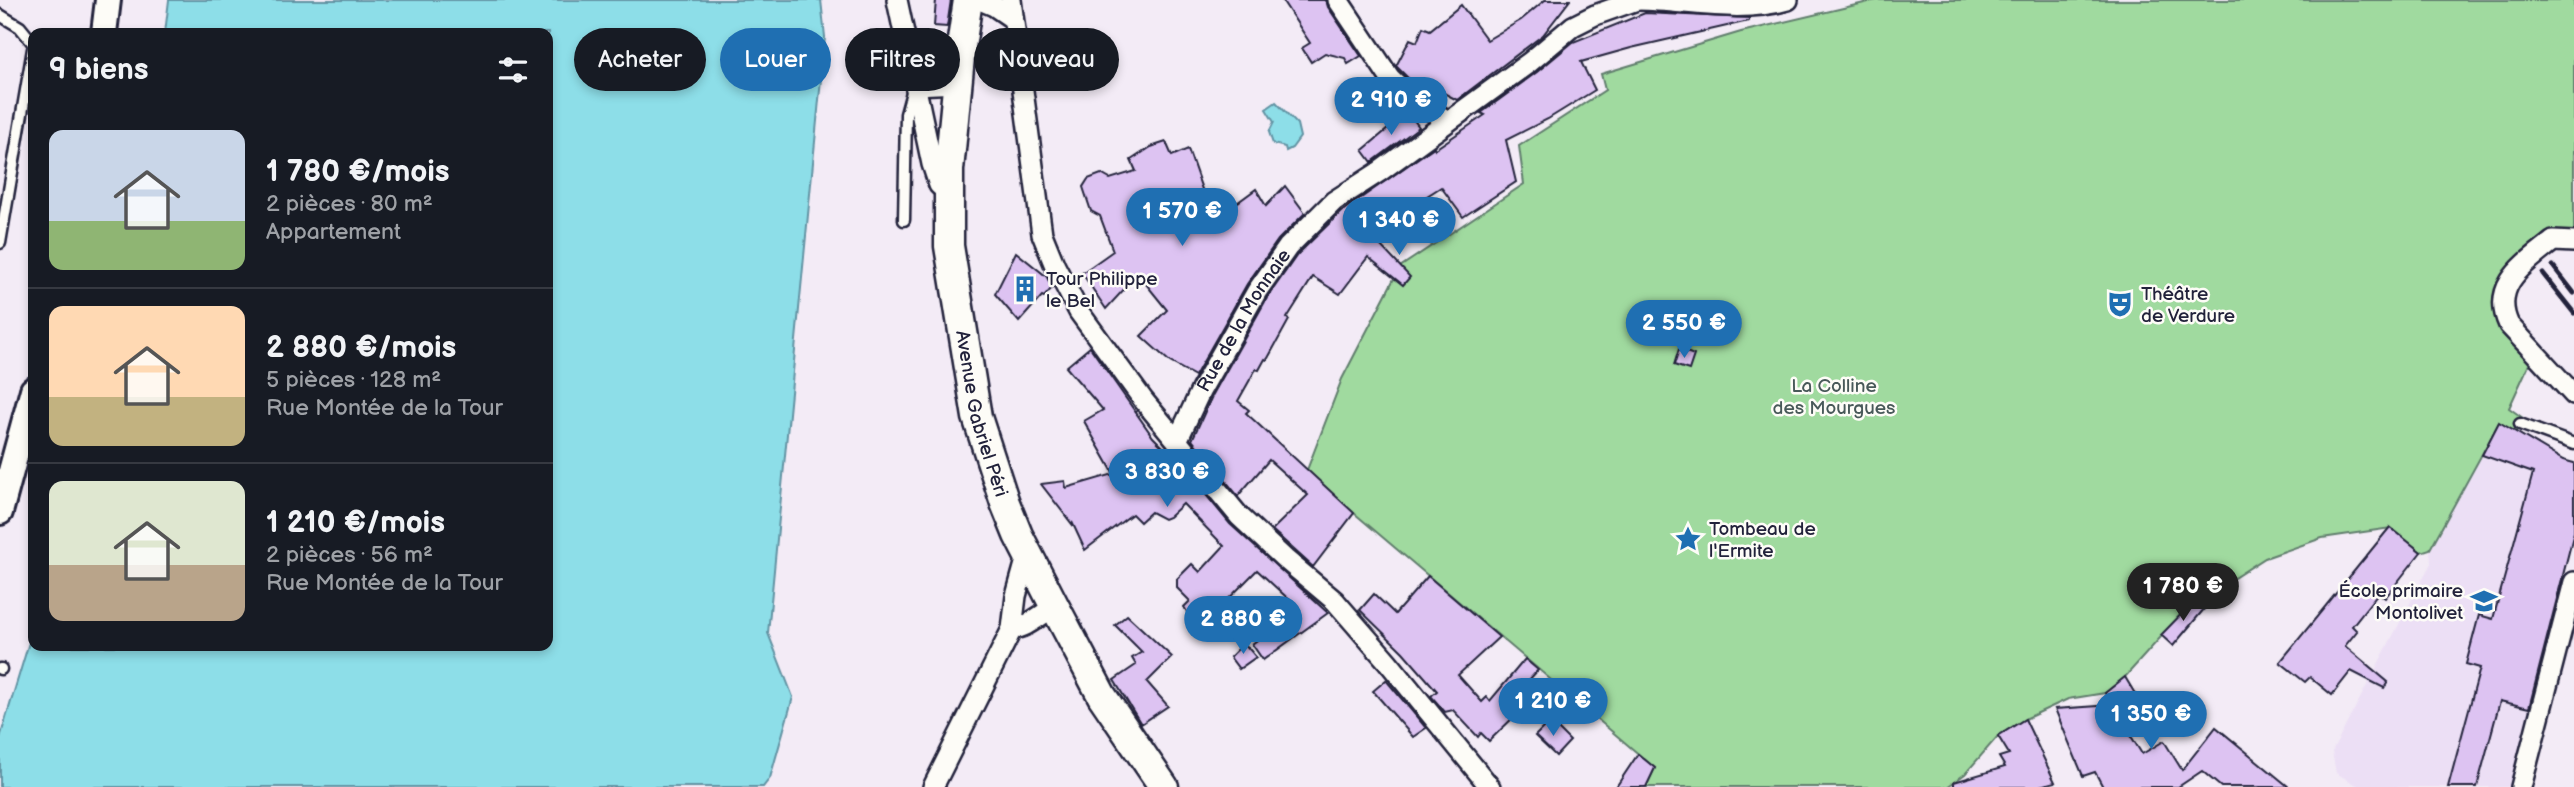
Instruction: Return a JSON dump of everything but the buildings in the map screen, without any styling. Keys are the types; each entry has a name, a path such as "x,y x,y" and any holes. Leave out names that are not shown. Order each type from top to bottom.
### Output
{"main road":[{"name":"Avenue Gabriel Péri","path":"960,60 968,0"},
{"name":"Avenue Gabriel Péri","path":"956,91 948,193 948,246 977,417 1001,492 1055,607 1102,696 1164,787"}],"street":[{"path":"105,28 108,0"},
{"path":"897,0 903,28"},
{"path":"980,0 1012,9 1038,209 1046,245 1079,312 1120,370 1239,516 1335,601 1488,785"},
{"path":"1338,0 1390,78 1411,98 1448,121"},
{"name":"Rue de la Monnaie","path":"1177,441 1230,338 1257,291 1288,247 1334,201 1530,62 1573,26 1638,0 1713,6 1768,6 1788,0"},
{"path":"916,91 932,164 939,185 948,193"},
{"path":"2574,242 2553,241 2524,264 2508,284 2502,297 2503,313 2509,325 2574,395"},
{"path":"0,512 28,408"},
{"path":"933,787 1012,629 1016,596 1028,553"},
{"path":"2521,787 2574,582"},
{"path":"1012,629 1023,628 1055,607"}],"lane":[{"path":"0,15 20,27 28,37"},
{"path":"0,243 28,78"},
{"path":"904,220 906,114 913,91"},
{"path":"2520,424 2574,444"}],"shaded area":[{"name":"École primaire Montolivet","path":"2499,423 2563,460 2574,463 2574,532 2510,787 2360,787 2336,773 2332,752 2431,563 2430,549"}],"green space":[{"name":"La Colline des Mourgues","path":"1877,0 2574,0 2574,233 2555,232 2499,286 2531,360 2509,408 2523,418 2516,432 2499,423 2430,549 2421,552 2391,528 2322,538 2265,558 2186,609 2125,677 2105,693 2068,699 2025,719 1998,736 1965,774 1947,787 1646,787 1655,768 1307,470 1342,379 1400,267 1524,184 1519,146 1605,90 1601,74 1741,32"}],"water":[{"path":"169,0 821,0 824,28 720,28 720,91 820,91 768,633 793,697 770,778 763,787 0,787 0,738 28,646 28,651 553,651 553,28 166,28"},
{"path":"1276,102 1297,124 1300,137 1292,148 1286,151 1285,147 1273,144 1269,132 1274,122 1266,109"}],"railway":[{"path":"2553,266 2574,293"},
{"path":"2543,274 2574,313"}],"place":[{"name":"Tour Philippe le Bel","path":"1025,289"},
{"name":"Théâtre de Verdure","path":"2120,304"},
{"name":"Tombeau de l'Ermite","path":"1688,539"},
{"name":"École primaire Montolivet","path":"2484,601"}]}
